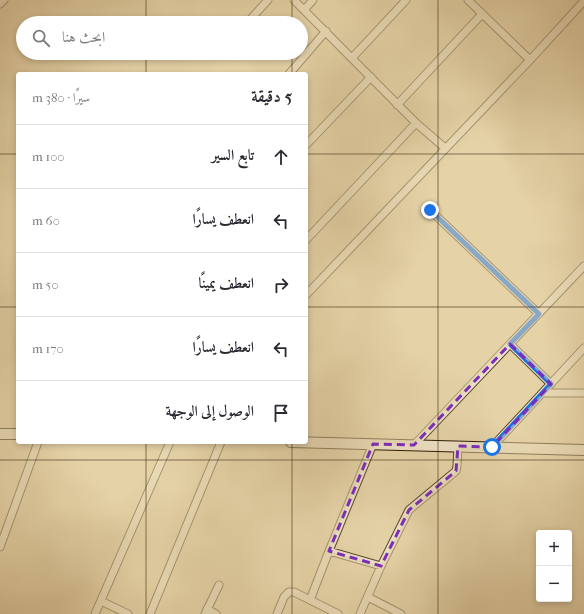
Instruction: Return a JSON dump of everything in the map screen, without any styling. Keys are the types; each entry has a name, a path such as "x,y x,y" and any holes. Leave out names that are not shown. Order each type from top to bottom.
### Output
{"main road":[{"path":"0,434 16,434"},
{"path":"308,442 584,450"}],"street":[{"path":"0,4 4,0"},
{"path":"253,16 268,0"},
{"path":"294,0 397,105 445,148"},
{"path":"304,10 313,0"},
{"path":"352,58 406,0"},
{"path":"468,0 530,60"},
{"path":"308,293 530,60 584,1"},
{"path":"397,105 482,14"},
{"path":"308,52 326,31"},
{"path":"291,72 301,60"},
{"path":"308,144 371,77"},
{"path":"308,238 416,123"},
{"path":"430,210 539,314"},
{"path":"414,445 584,266"},
{"path":"510,344 551,384"},
{"path":"492,447 584,348"},
{"path":"543,393 584,393"},
{"path":"0,547 37,444"},
{"path":"95,614 169,444"},
{"path":"150,614 220,444"},
{"path":"310,600 372,444"},
{"path":"360,614 409,510 456,471 458,446"},
{"path":"329,551 382,566"},
{"path":"216,614 206,612 219,585"},
{"path":"277,614 284,597 289,592 294,592 338,614"},
{"path":"368,597 401,614"},
{"path":"101,602 128,614"}],"highlighted area":[{"path":"510,344 551,384 492,447 458,446 456,471 409,510 381,566 329,551 373,444 414,445"}],"route":[{"path":"430,210 539,314 510,344 551,384 492,447"}]}
